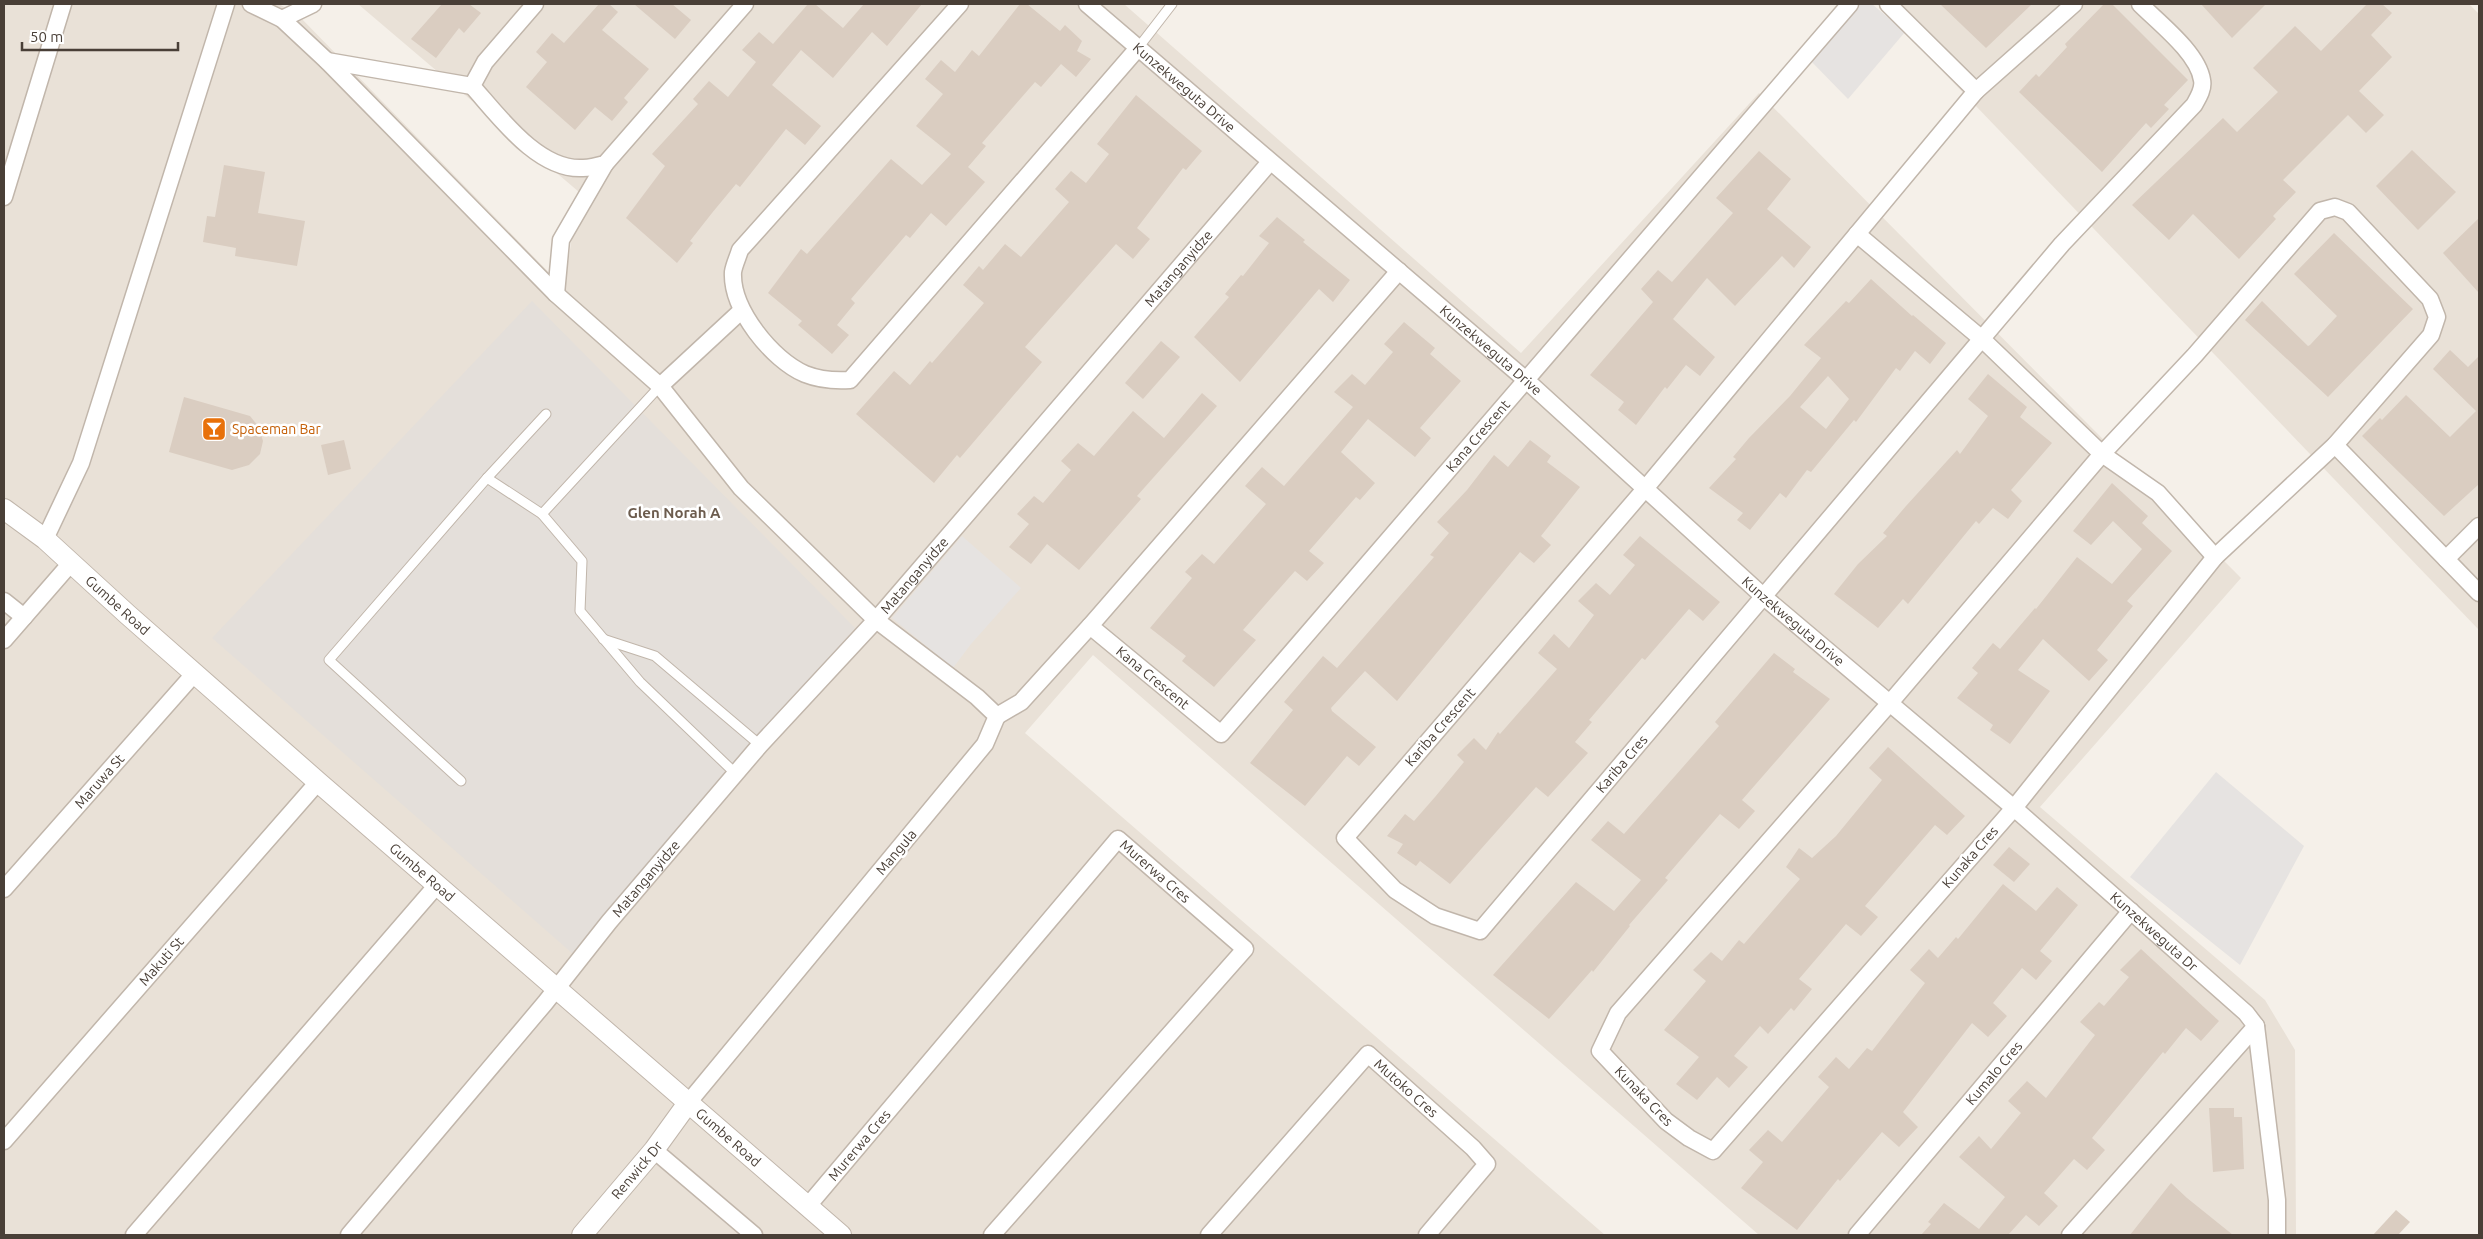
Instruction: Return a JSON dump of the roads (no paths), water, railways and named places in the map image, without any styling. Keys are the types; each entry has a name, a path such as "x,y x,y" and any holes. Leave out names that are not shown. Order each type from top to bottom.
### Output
{"street":[{"path":"4,197 63,4"},
{"path":"45,538 81,463 226,4"},
{"path":"251,4 282,19 327,61 556,294 660,386 741,488 876,620 977,697 997,716 1021,702 1090,626 1399,271"},
{"path":"282,19 313,4"},
{"path":"472,86 485,62 534,4"},
{"path":"556,294 561,240 606,164 746,4"},
{"path":"960,4 740,250 733,272 741,311 772,352 803,374 829,381 850,380 1138,48"},
{"name":"Kunzekweguta Drive","path":"1087,4 1526,380 1644,490 1764,597 1889,704"},
{"path":"1526,380 1850,4"},
{"path":"1888,4 1976,91"},
{"path":"1644,490 1976,91 2074,4"},
{"name":"Kariba Cres","path":"1480,931 2062,244 2194,105 2201,94 2203,82 2197,61 2140,4"},
{"path":"327,61 472,86 516,136 556,163 581,168 606,164"},
{"name":"Matanganyidze","path":"349,1235 556,989 609,922 760,746 876,620 1270,162"},
{"path":"1889,704 2102,454 2194,355 2320,211 2334,208 2348,212 2430,299 2437,317 2431,335 2335,445 2215,557 2014,808"},
{"path":"1857,234 1982,338 2102,454 2158,494 2215,557"},
{"path":"660,386 741,311"},
{"name":"Kana Crescent","path":"1090,626 1221,734 1526,380"},
{"path":"2335,445 2479,593"},
{"name":"Kariba Crescent","path":"1480,931 1435,916 1395,890 1345,838 1644,490"},
{"name":"Gumbe Road","path":"4,509 45,538 194,674 841,1235"},
{"path":"2446,559 2479,526"},
{"path":"4,640 71,563"},
{"path":"4,601 24,617"},
{"name":"Maruwa St","path":"4,889 194,674"},
{"name":"Kunaka Cres","path":"1889,704 1618,1013 1600,1051 1666,1121 1689,1138 1712,1151 2014,808"},
{"name":"Kunzekweguta Dr","path":"1889,704 2014,808 2246,1013 2256,1026"},
{"name":"Mangula","path":"688,1103 985,744 997,716"},
{"name":"Makuti St","path":"4,1141 318,782"},
{"name":"Murerwa Cres","path":"807,1207 1118,839 1245,949 992,1235"},
{"path":"134,1235 437,885"},
{"name":"Kumalo Cres","path":"1858,1235 2131,911"},
{"path":"2070,1235 2256,1026"},
{"path":"2256,1026 2277,1200 2278,1235"},
{"name":"Mutoko Cres","path":"1208,1235 1368,1054 1473,1148 1487,1164 1427,1235"},
{"name":"Renwick Dr","path":"582,1235 654,1150 688,1103"},
{"path":"654,1150 754,1235"}],"lane":[{"path":"1138,48 1172,4"},
{"path":"542,514 660,386"},
{"path":"461,782 329,660 487,478 546,414"},
{"path":"487,478 542,514 582,561 580,611 640,682 736,774"},
{"path":"603,639 655,656 760,746"}],"place":[{"name":"Spaceman Bar","path":"214,429"}],"district":[{"name":"Glen Norah A","path":"674,513"}]}
